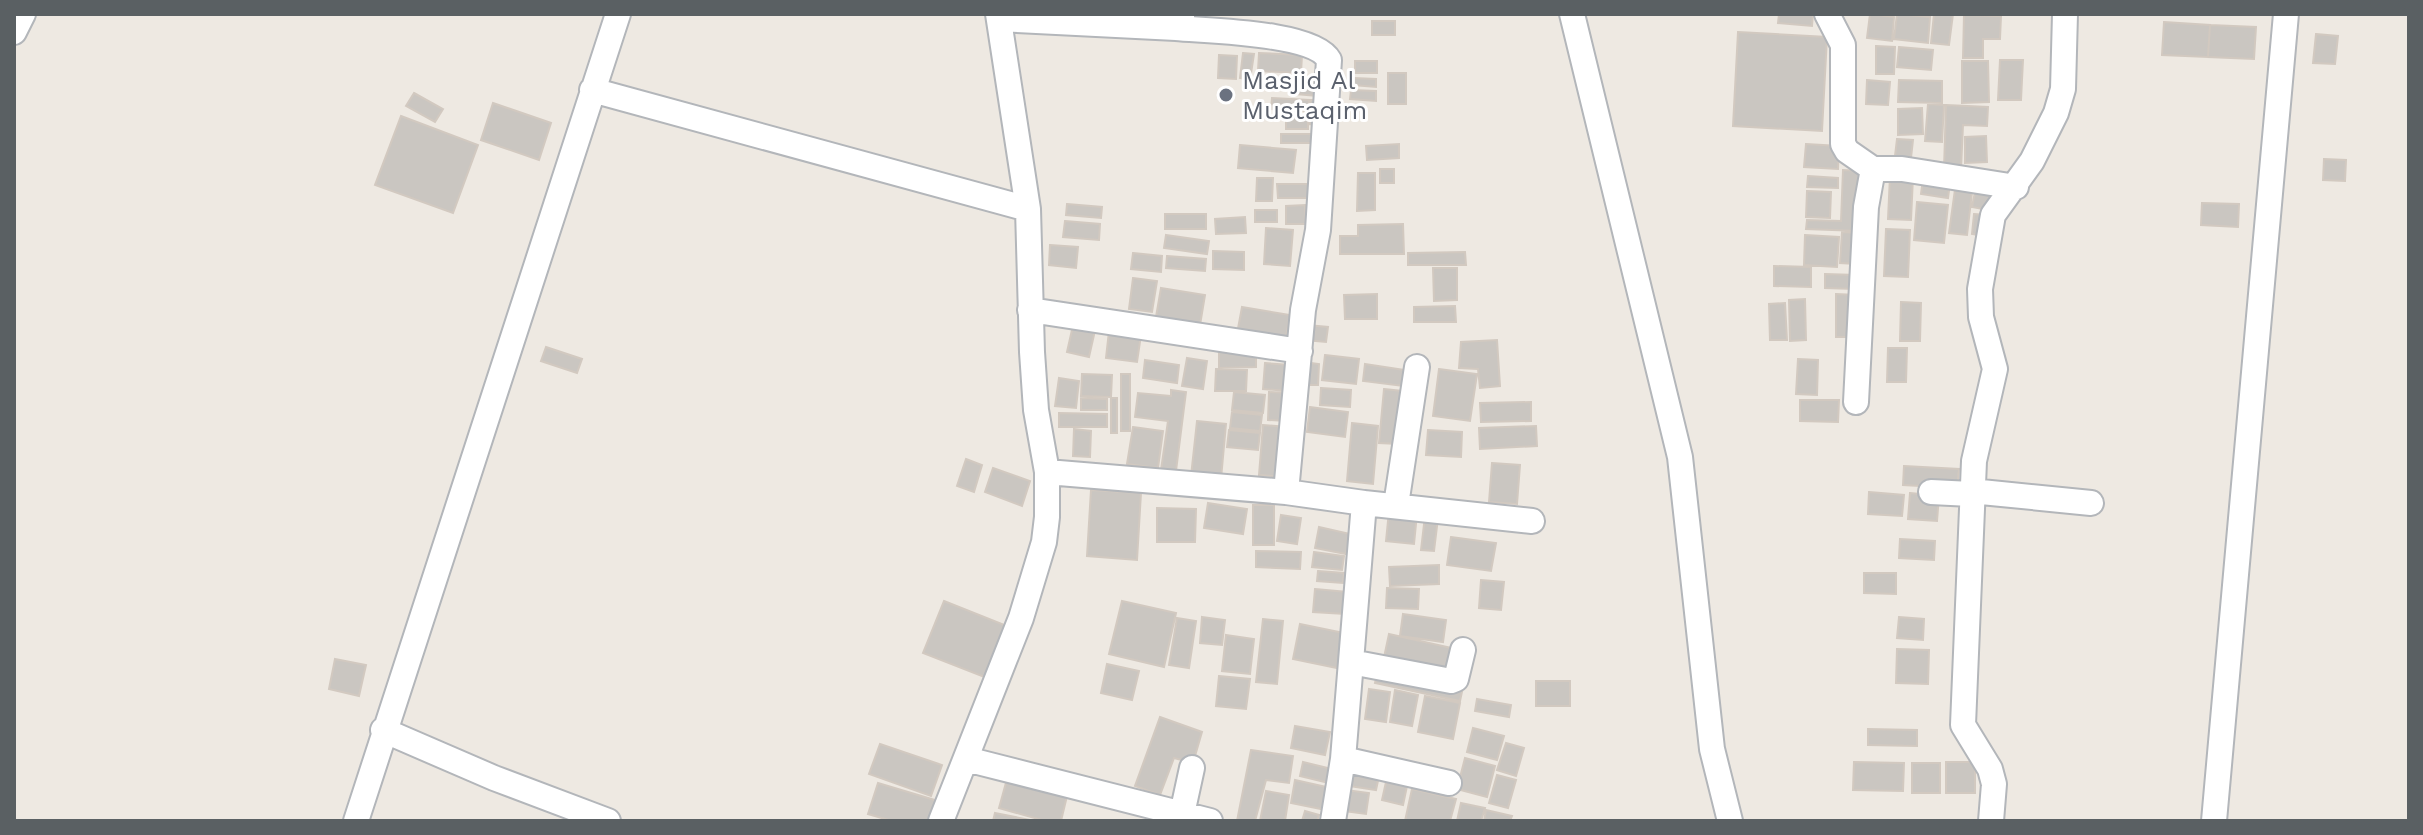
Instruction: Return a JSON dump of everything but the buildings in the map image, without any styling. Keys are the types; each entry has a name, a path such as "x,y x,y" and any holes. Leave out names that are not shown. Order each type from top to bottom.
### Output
{"street":[{"path":"14,32 23,14"},
{"path":"356,821 383,730 618,14"},
{"path":"1572,14 1680,457 1712,749 1730,821"},
{"path":"1827,14 1843,45 1843,144 1847,151 1873,169 1902,169 2016,187"},
{"path":"1991,821 1995,806 1992,776 1963,725 1971,493 1974,461 1995,369 1981,317 1983,261 1993,215 2016,187 2056,113 2063,89 2065,14"},
{"path":"2214,821 2286,14"},
{"path":"941,821 1021,618 1044,542 1047,472 1036,410 1028,209 998,17 1180,21 1295,42 1325,54 1329,60 1318,230 1303,310 1286,492"},
{"path":"592,90 1028,209"},
{"path":"1856,402 1866,207 1873,169"},
{"path":"1030,310 1300,351"},
{"path":"1396,505 1417,367"},
{"path":"1047,472 1286,492 1532,521"},
{"path":"1931,492 2091,503"},
{"path":"1333,821 1343,759 1364,503"},
{"path":"1351,662 1451,681 1456,679 1463,650"},
{"path":"383,730 494,778 608,821"},
{"path":"966,759 1170,815 1210,821"},
{"path":"1343,759 1449,783"},
{"path":"1170,815 1192,768"}],"place":[{"name":"Masjid Al Mustaqim","path":"1226,95"}]}
